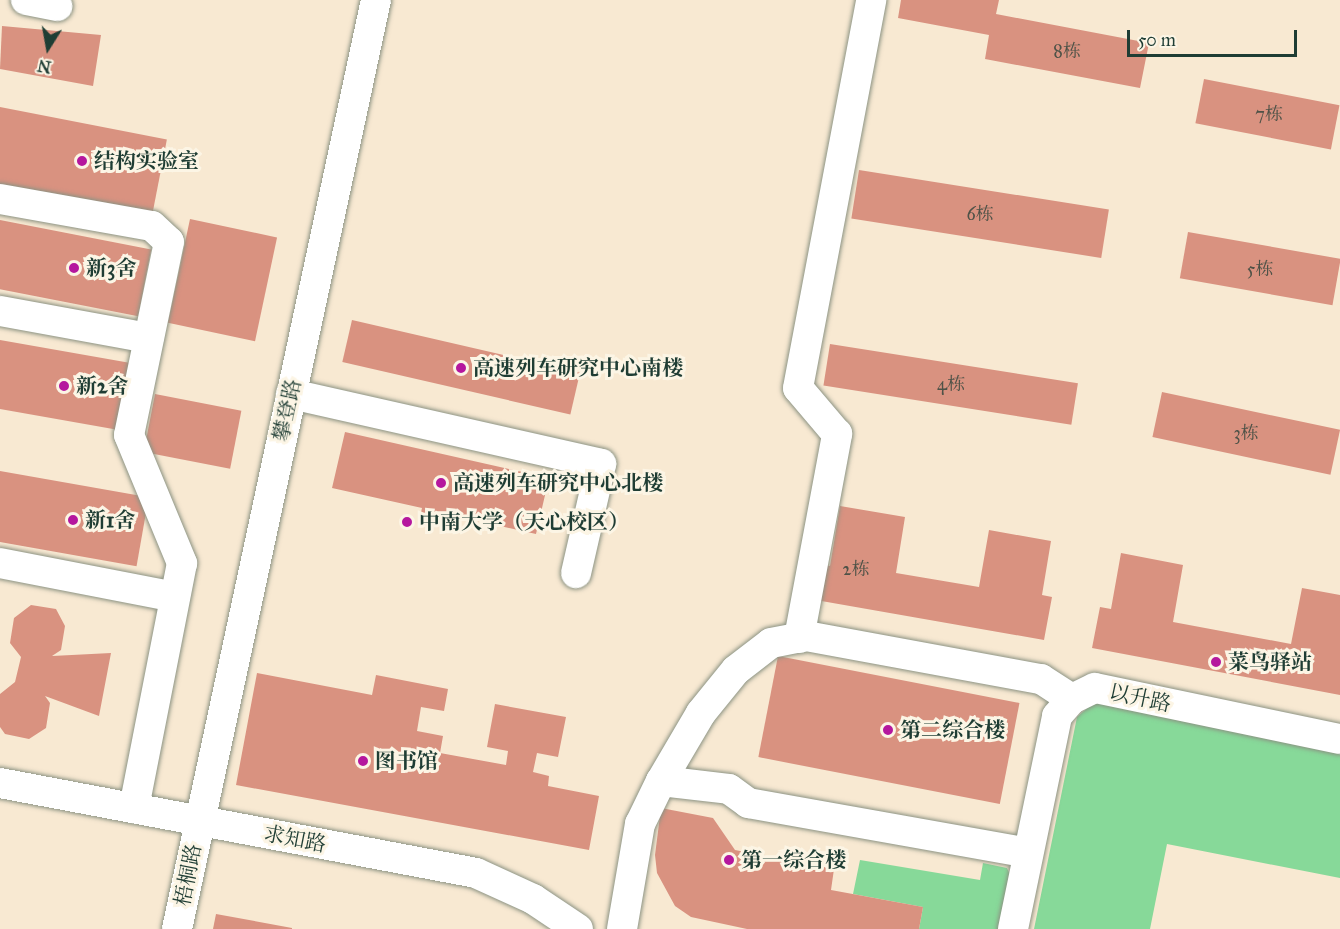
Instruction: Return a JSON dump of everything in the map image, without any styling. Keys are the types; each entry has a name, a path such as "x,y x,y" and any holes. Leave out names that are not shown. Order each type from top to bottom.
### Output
{"street":[{"path":"26,0 57,6"},
{"name":"攀登路","path":"198,820 376,0"},
{"path":"799,638 837,434 798,388 871,0"},
{"path":"0,199 152,226 169,242 129,435 182,563 134,808"},
{"path":"0,311 149,338"},
{"path":"291,394 602,464 576,573"},
{"path":"0,563 175,597"},
{"path":"622,929 640,824 661,781 701,713 736,670 771,643 799,638 1044,679 1072,699 1057,716 1013,929"},
{"name":"以升路","path":"1072,699 1095,688 1340,739"},
{"path":"661,781 729,789 748,803 1028,853"},
{"name":"求知路","path":"0,783 476,873 533,899 576,928"},
{"name":"梧桐路","path":"177,929 198,820"}],"green space":[{"path":"1099,698 1340,747 1340,878 1167,844 1150,929 1034,929 1077,717"},
{"path":"860,860 980,880 983,863 1007,868 1011,877 1001,929 919,929 923,907 853,894"}],"building":[{"path":"901,0 999,0 996,14 1149,43 1140,88 985,59 989,35 898,18"},
{"path":"2,26 101,35 93,86 0,69"},
{"path":"1204,79 1339,105 1331,150 1195,123"},
{"name":"结构实验室","path":"0,107 167,139 152,215 0,185"},
{"path":"859,170 1109,210 1101,258 851,218"},
{"path":"190,219 277,238 255,341 168,323"},
{"name":"新3舍","path":"0,220 151,249 138,316 0,289"},
{"path":"1188,232 1340,259 1332,305 1180,278"},
{"name":"高速列车研究中心南楼","path":"352,320 580,373 570,415 342,362"},
{"name":"新2舍","path":"0,340 132,363 120,430 0,409"},
{"path":"830,344 1078,383 1071,425 823,385"},
{"path":"1162,392 1340,430 1330,475 1152,437"},
{"path":"155,394 241,411 230,469 144,452"},
{"name":"高速列车研究中心北楼","path":"345,432 549,478 536,534 447,514 444,526 419,521 422,508 332,488"},
{"name":"新1舍","path":"0,471 149,497 137,566 0,542"},
{"path":"840,506 905,517 896,573 979,587 989,530 1051,541 1042,595 1052,597 1044,640 810,599 816,563 830,566"},
{"path":"1121,553 1183,565 1173,622 1291,644 1302,588 1340,595 1340,695 1092,648 1100,607 1111,609"},
{"path":"31,605 56,609 65,626 61,650 52,656 111,653 99,716 45,696 50,703 46,728 29,739 5,734 0,727 0,694 15,682 21,657 10,643 14,618"},
{"name":"第二综合楼","path":"778,656 1019,703 1000,804 758,757"},
{"name":"图书馆","path":"257,673 372,695 376,675 448,689 444,711 421,707 417,731 443,736 440,753 506,765 508,751 487,747 495,704 566,717 558,757 537,753 533,772 549,776 548,786 599,796 589,850 236,785"},
{"name":"第一综合楼","path":"661,808 713,818 735,850 834,869 831,890 923,907 919,929 747,929 691,917 675,906 657,873 655,855"},
{"path":"216,914 292,928 292,929 213,929"}],"place":[{"name":"结构实验室","path":"82,161"},
{"name":"新3舍","path":"74,268"},
{"name":"高速列车研究中心南楼","path":"461,368"},
{"name":"新2舍","path":"64,386"},
{"name":"高速列车研究中心北楼","path":"441,483"},
{"name":"新1舍","path":"73,520"},
{"name":"中南大学（天心校区）","path":"407,522"},
{"name":"菜鸟驿站","path":"1216,662"},
{"name":"第二综合楼","path":"888,730"},
{"name":"图书馆","path":"363,761"},
{"name":"第一综合楼","path":"729,860"}]}
